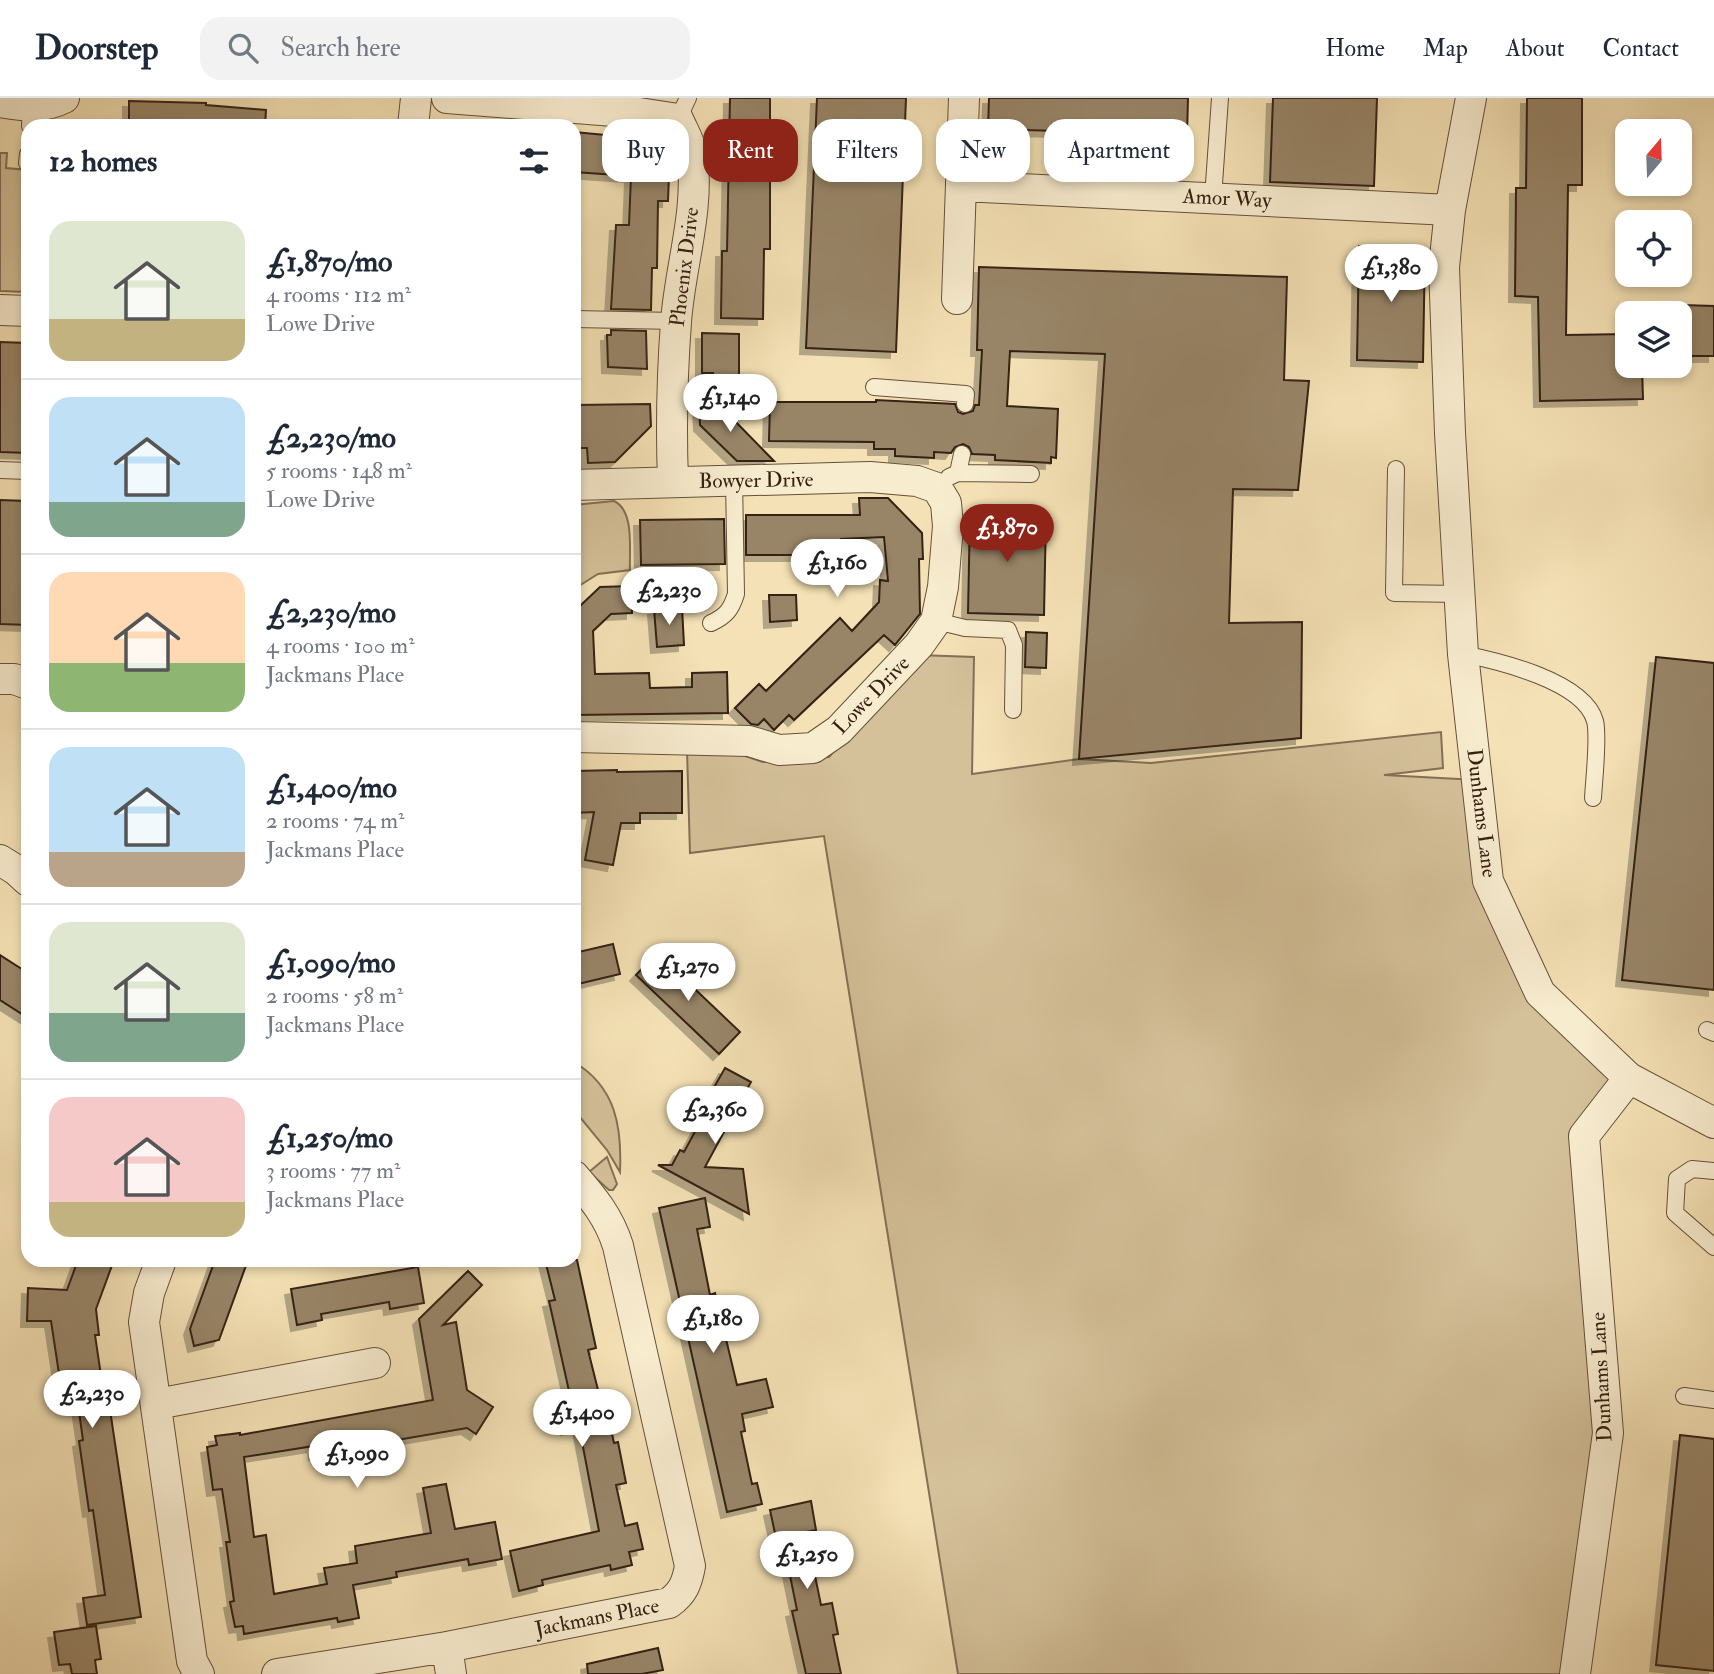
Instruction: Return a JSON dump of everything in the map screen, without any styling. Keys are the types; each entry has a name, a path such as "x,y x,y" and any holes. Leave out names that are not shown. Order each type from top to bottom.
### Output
{"street":[{"path":"0,102 30,117 47,105 64,98"},
{"path":"414,119 416,98"},
{"name":"Phoenix Drive","path":"447,98 639,113 683,108 692,151 693,186 690,227 676,321 671,429 673,482"},
{"path":"957,299 964,98"},
{"name":"Dunhams Lane","path":"1471,98 1450,210 1444,267 1450,433 1463,654 1488,881 1540,993 1629,1078 1584,1136 1608,1433 1575,1674"},
{"name":"Amor Way","path":"962,186 1450,210"},
{"path":"0,310 21,311"},
{"name":"Bowyer Drive","path":"581,485 870,477 947,481"},
{"name":"Lowe Drive","path":"581,737 749,741 779,750 813,748 839,730 919,645 936,621 943,587 948,526 947,481"},
{"path":"0,679 21,682"},
{"path":"0,860 21,876"},
{"path":"1629,1078 1714,1123"},
{"name":"Jackmans Place","path":"277,1674 449,1660 669,1603 679,1596 688,1578 690,1566 618,1245 601,1207 581,1184"},
{"path":"158,1267 149,1293 144,1322 192,1661 199,1674"},
{"path":"157,1404 374,1363"}],"lane":[{"path":"1213,198 1220,98"},
{"path":"581,319 676,321"},
{"path":"874,387 966,394 965,404"},
{"path":"947,481 962,454"},
{"path":"1396,469 1394,593 1460,594"},
{"path":"0,470 21,471"},
{"path":"947,481 1031,474"},
{"path":"711,623 725,616 731,609 736,594 734,480"},
{"path":"936,621 965,628 1008,631 1014,645 1013,710"},
{"path":"1463,654 1502,662 1538,676 1567,689 1590,710 1595,722 1593,798"},
{"path":"1714,1171 1692,1169 1677,1179 1675,1213 1714,1247"},
{"path":"1684,1396 1714,1400"}],"shaded area":[{"path":"0,153 7,153 6,168 21,169 21,292 0,291"},
{"path":"614,501 621,506 628,522 630,570 598,574 581,585 581,504"},
{"path":"918,655 974,657 972,774 1079,759 1151,763 1441,732 1443,768 1384,775 1477,780 1488,881 1540,993 1629,1078 1584,1136 1608,1433 1575,1674 958,1674 824,836 690,853 687,750 727,750 763,762 829,757"},
{"path":"581,1067 599,1083 614,1110 620,1139 620,1172 607,1150 581,1118"},
{"path":"607,1157 617,1184 613,1190 609,1190 589,1172"}],"building":[{"path":"730,98 770,98 770,119 730,119"},
{"path":"817,98 906,98 905,119 816,119"},
{"path":"989,98 1188,98 1187,119 1044,119 1044,131 1030,130 1030,119 988,119"},
{"path":"1273,98 1377,98 1374,186 1270,182"},
{"path":"1527,98 1582,98 1582,185 1568,185 1566,335 1615,334 1615,378 1642,378 1643,399 1540,401 1538,297 1515,296 1516,188 1526,188"},
{"path":"129,101 206,103 266,110 265,119 129,119"},
{"path":"581,133 602,135 602,174 581,172"},
{"path":"631,182 669,182 668,201 658,201 657,268 652,268 651,310 611,309 616,225 629,225"},
{"path":"728,182 770,182 770,249 764,249 763,319 721,318 722,251 727,251"},
{"path":"813,182 903,182 896,352 806,348"},
{"path":"1359,246 1425,248 1423,362 1357,360"},
{"path":"979,267 1287,277 1284,380 1309,381 1298,490 1233,489 1229,623 1302,622 1301,738 1079,759 1105,354 1010,351 1007,406 1058,409 1056,458 1051,457 1051,463 995,460 995,455 972,454 969,447 963,444 955,447 951,453 934,452 934,458 895,456 895,449 874,449 874,442 769,441 770,402 876,400 955,404 958,412 963,414 973,411 975,405 979,405 982,350 977,350"},
{"path":"1692,305 1714,306 1714,356 1692,356"},
{"path":"611,330 646,331 647,369 608,367 607,335 611,335"},
{"path":"702,333 739,334 739,376 713,376 713,373 702,373"},
{"path":"0,342 21,343 21,453 0,452"},
{"path":"650,404 651,426 615,462 588,463 587,448 581,448 581,405"},
{"path":"699,404 728,404 728,414 774,461 737,461 700,425"},
{"path":"859,498 888,498 922,533 923,559 919,559 920,614 895,645 884,635 794,720 789,715 774,730 764,719 758,725 751,724 735,708 759,684 766,691 840,618 852,631 879,602 880,580 888,581 884,537 841,539 842,555 746,555 746,515 860,515"},
{"path":"0,500 21,501 21,625 0,624"},
{"path":"970,514 1046,515 1044,615 968,613"},
{"path":"724,519 725,564 641,565 640,520"},
{"path":"631,586 632,613 611,614 593,631 595,674 649,673 650,688 692,687 692,673 727,672 728,713 581,715 581,605 600,587"},
{"path":"769,595 796,595 797,620 770,622"},
{"path":"682,607 684,645 657,647 654,609"},
{"path":"1026,632 1047,633 1046,668 1025,667"},
{"path":"1656,657 1714,663 1714,990 1622,980"},
{"path":"581,771 682,771 682,813 640,813 640,823 621,823 613,865 585,860 594,812 581,813"},
{"path":"613,944 620,974 581,983 581,951"},
{"path":"657,953 740,1032 719,1054 636,975"},
{"path":"0,955 21,968 21,1014 0,1000"},
{"path":"725,1068 751,1082 705,1167 743,1169 749,1214 658,1165 672,1165 680,1150 684,1152 717,1091 713,1089"},
{"path":"705,1198 710,1227 697,1229 710,1295 715,1293 737,1385 766,1379 773,1407 742,1414 745,1431 741,1432 752,1484 757,1483 762,1504 727,1512 659,1208"},
{"path":"75,1267 111,1267 96,1309 99,1335 95,1335 105,1403 109,1403 141,1617 87,1625 83,1598 105,1595 93,1510 89,1511 79,1441 83,1440 77,1398 63,1400 51,1321 27,1321 28,1288 67,1290"},
{"path":"212,1267 245,1267 219,1340 194,1346 190,1329"},
{"path":"418,1267 424,1303 390,1309 389,1302 321,1314 322,1320 297,1325 291,1289"},
{"path":"547,1267 579,1267 596,1348 588,1350 599,1394 603,1393 614,1443 618,1442 626,1483 616,1485 625,1526 637,1523 643,1549 629,1552 632,1565 611,1570 610,1565 542,1580 543,1585 519,1591 510,1551 599,1531 579,1426 567,1429 561,1402 571,1400 549,1301 555,1300"},
{"path":"468,1271 482,1285 443,1325 456,1322 467,1390 493,1407 476,1434 467,1428 315,1454 314,1446 244,1457 254,1537 266,1535 274,1594 327,1584 324,1568 357,1563 355,1546 431,1533 423,1488 446,1484 455,1529 495,1522 502,1559 469,1565 468,1559 396,1572 397,1577 353,1585 359,1618 338,1622 337,1618 244,1634 243,1626 235,1627 230,1602 234,1601 226,1542 230,1542 222,1489 213,1490 207,1447 217,1445 215,1436 240,1435 433,1400 419,1319"},
{"path":"1680,1435 1714,1439 1714,1671 1656,1665"},
{"path":"811,1501 816,1530 806,1532 821,1605 832,1603 838,1634 833,1635 841,1674 806,1674 792,1611 797,1610 782,1536 776,1538 770,1510"},
{"path":"96,1626 101,1659 95,1660 97,1674 72,1674 70,1664 59,1665 54,1632"},
{"path":"658,1648 663,1670 642,1674 588,1674 587,1664"}]}
